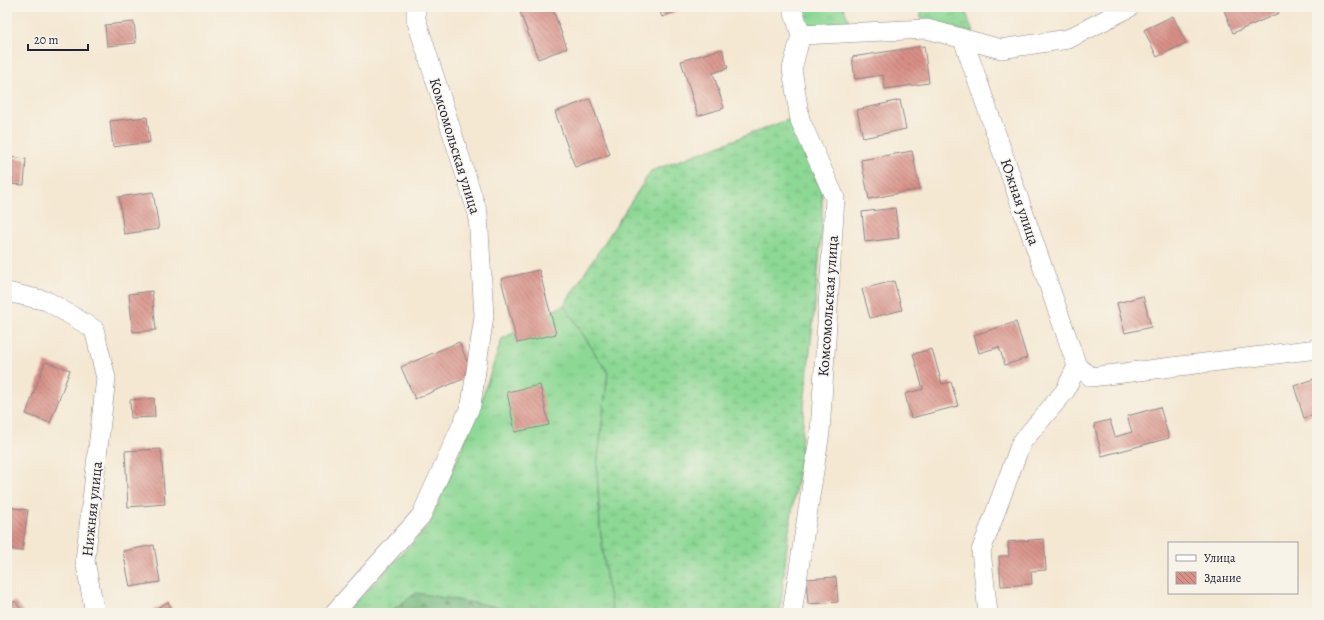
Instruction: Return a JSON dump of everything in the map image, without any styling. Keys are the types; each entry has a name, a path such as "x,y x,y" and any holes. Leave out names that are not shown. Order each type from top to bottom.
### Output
{"street":[{"name":"Комсомольская улица","path":"334,613 421,516 471,404 484,316 478,214 416,19 416,7"},
{"path":"792,7 801,35 927,29 1001,49 1068,38 1130,7"},
{"name":"Комсомольская улица","path":"792,613 820,432 835,198 800,120 792,69 801,35"},
{"name":"Южная улица","path":"963,39 1077,366"},
{"name":"Нижняя улица","path":"7,292 46,301 94,329 106,378 85,561 95,613"},
{"path":"988,613 981,551 1022,443 1065,392 1077,366 1091,377 1317,349"}],"green space":[{"path":"799,7 843,7 850,24 806,27"},
{"path":"921,7 980,7 966,12 973,33 921,18"},
{"path":"793,118 822,193 822,225 800,461 788,536 780,613 613,613 607,583 600,527 597,468 608,373 564,305 651,171"},
{"path":"564,305 608,373 597,468 600,527 607,583 613,613 504,613 499,607 391,611 392,613 346,613 429,525 477,413 502,339"},
{"path":"416,593 499,607 504,613 392,613 391,611"}],"building":[{"path":"518,7 552,7 567,48 538,59"},
{"path":"658,7 688,7 662,17"},
{"path":"1223,7 1277,7 1279,13 1233,33"},
{"path":"1173,16 1186,43 1157,57 1144,30"},
{"path":"134,22 136,43 107,46 105,25"},
{"path":"924,46 929,83 885,89 883,75 855,79 852,57"},
{"path":"722,49 728,68 713,73 724,108 698,116 681,61"},
{"path":"590,99 610,154 575,167 555,112"},
{"path":"900,100 906,129 863,138 857,110"},
{"path":"147,117 150,142 113,147 110,121"},
{"path":"912,151 920,189 869,199 861,160"},
{"path":"10,157 26,159 24,185 7,184"},
{"path":"153,192 159,229 124,234 119,197"},
{"path":"895,208 899,238 865,242 862,212"},
{"path":"539,270 556,334 517,343 501,279"},
{"path":"894,281 902,310 870,318 862,289"},
{"path":"152,291 156,330 133,332 129,294"},
{"path":"1143,296 1151,327 1125,333 1117,303"},
{"path":"1016,322 1027,358 1005,365 999,347 979,353 974,335"},
{"path":"459,342 473,375 415,399 401,367"},
{"path":"932,349 942,384 951,382 958,406 911,418 905,394 923,389 913,354"},
{"path":"45,362 70,370 50,423 26,414"},
{"path":"1317,378 1317,418 1315,414 1304,418 1294,386"},
{"path":"540,385 549,425 515,432 507,392"},
{"path":"154,398 155,417 131,418 130,400"},
{"path":"1160,407 1169,438 1102,456 1094,424 1110,420 1115,437 1132,432 1127,416"},
{"path":"161,449 165,504 128,507 125,451"},
{"path":"7,507 28,510 22,551 7,549"},
{"path":"1044,539 1046,570 1031,571 1032,584 1001,586 999,556 1009,556 1008,542"},
{"path":"154,545 160,582 130,587 123,551"},
{"path":"836,577 838,602 808,604 806,579"},
{"path":"15,601 24,613 7,613 7,606"},
{"path":"168,602 174,613 148,613"}]}
